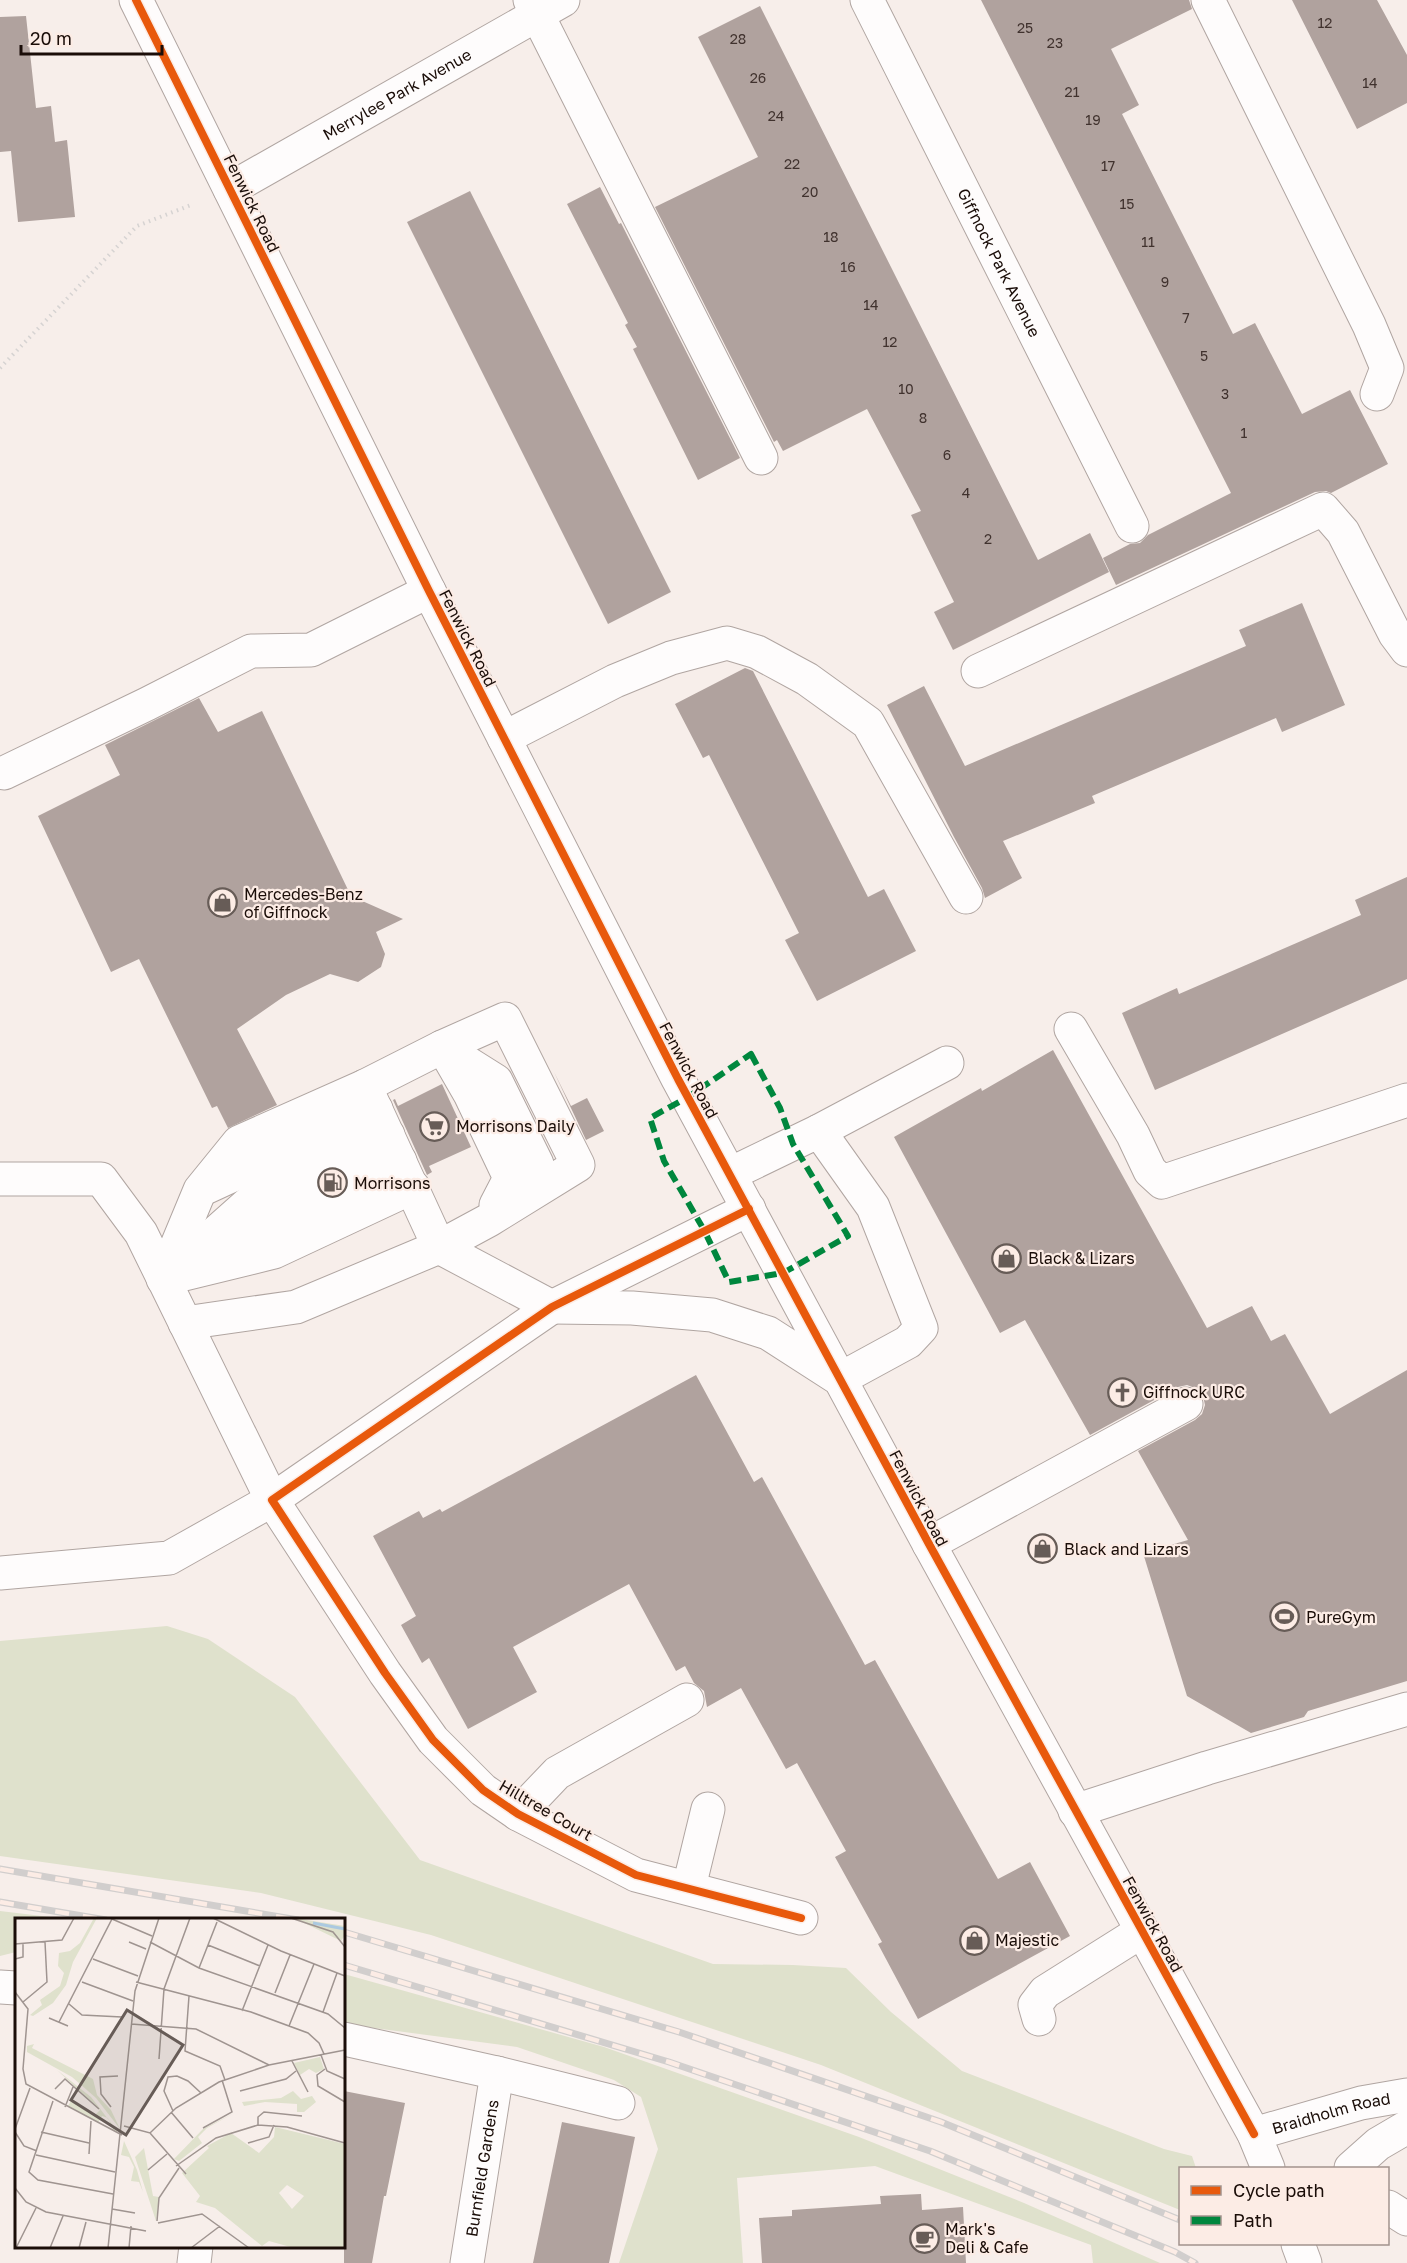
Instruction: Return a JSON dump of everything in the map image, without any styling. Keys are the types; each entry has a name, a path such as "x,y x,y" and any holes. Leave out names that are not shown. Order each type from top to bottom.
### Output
{"street":[{"name":"Fenwick Road","path":"136,0 429,591 678,1079 929,1544 1254,2134 1267,2167"},
{"name":"Giffnock Park Avenue","path":"867,0 1132,526"},
{"path":"1208,0 1369,325 1387,368 1377,394"},
{"name":"Merrylee Park Avenue","path":"230,189 544,5"},
{"path":"544,5 761,458"},
{"path":"978,670 1323,509 1343,532 1395,634 1407,650"},
{"path":"4,773 147,705 251,651 311,650 429,591"},
{"path":"504,738 615,681 670,658 727,643 757,652 807,679 868,723 966,897"},
{"path":"163,1279 274,1252 388,1136 442,1047 505,1019 578,1165 489,1220 439,1247 296,1307 185,1323"},
{"path":"1071,1029 1133,1135 1150,1171 1162,1182 1407,1100"},
{"path":"442,1047 496,1081 537,1164 489,1220"},
{"path":"730,1174 819,1131 947,1063"},
{"path":"388,1136 439,1247 552,1307 632,1308 712,1315 768,1333 840,1378 908,1342 921,1328 873,1207 819,1131"},
{"path":"163,1279 200,1190 239,1142 388,1136"},
{"path":"163,1279 250,1202 388,1136"},
{"name":"Hilltree Court","path":"0,1179 101,1179 141,1233 272,1500 385,1673 433,1740 483,1790 518,1814 636,1875 801,1918"},
{"path":"0,1573 169,1558 272,1500 552,1307 748,1209"},
{"path":"929,1544 1186,1404"},
{"name":"Hilltree Court","path":"518,1814 557,1773 687,1700"},
{"path":"1076,1811 1207,1768 1407,1709"},
{"path":"689,1887 708,1809"},
{"path":"1039,2019 1035,2005 1045,1992 1142,1931"},
{"path":"0,1987 15,1988"},
{"path":"345,2039 618,2103"},
{"name":"Burnfield Gardens","path":"467,2263 497,2073"},
{"name":"Braidholm Road","path":"1254,2134 1361,2103 1407,2095"},
{"name":"Braidholm Road","path":"1353,2167 1378,2144 1407,2127"},
{"path":"1389,2208 1407,2219"},
{"path":"1298,2245 1305,2263"},
{"path":"194,2263 196,2248"}],"path":[{"path":"0,368 137,226 230,189"}],"green space":[{"path":"167,1626 208,1639 295,1697 420,1860 713,1964 846,1968 891,2012 962,2071 1164,2149 1192,2156 1196,2167 1179,2167 1179,2210 821,2065 431,1935 261,1893 0,1856 0,1641"},
{"path":"0,1911 59,1918 15,1918 15,1952 0,1956"},
{"path":"345,1974 604,2047 859,2137 1024,2203 1160,2263 1093,2263 1091,2245 875,2166 737,2178 743,2263 619,2263 658,2149 641,2097 614,2080 517,2047 345,2024"}],"building":[{"path":"981,0 1189,0 1192,9 1111,49 1139,105 1122,114 1233,334 1255,323 1302,414 1350,390 1388,464 1331,493 1315,492 1116,585 1103,558 1130,544 1140,543 1148,535 1231,493"},
{"path":"1292,0 1377,0 1407,55 1407,103 1357,129"},
{"path":"760,6 1038,560 1090,533 1109,572 953,650 934,612 954,602 911,515 921,511 867,409 783,451 777,440 774,442 655,207 758,157 698,37"},
{"path":"26,16 36,108 51,106 55,142 67,140 75,217 18,222 11,151 0,152 0,17"},
{"path":"600,187 619,224 621,223 740,458 698,480 633,349 637,347 625,325 628,323 567,204"},
{"path":"470,191 671,592 608,624 407,222"},
{"path":"1302,603 1345,705 1282,732 1276,718 1092,796 1095,803 1003,841 1022,878 985,898 982,888 887,705 924,686 965,766 1246,646 1239,630"},
{"path":"745,668 753,671 868,897 884,889 916,951 817,1001 785,940 799,933 709,755 703,758 675,704"},
{"name":"Mercedes-Benz of Giffnock","path":"199,698 218,732 262,711 351,896 403,919 376,932 385,954 381,967 358,982 330,974 286,995 237,1029 277,1105 228,1128 217,1106 212,1108 139,959 111,972 38,816 120,775 105,745"},
{"path":"1407,877 1407,979 1155,1090 1122,1013 1177,988 1179,994 1361,915 1355,900"},
{"path":"1053,1050 1207,1328 1252,1306 1271,1341 1285,1334 1330,1414 1407,1370 1407,1681 1308,1711 1304,1717 1251,1733 1187,1696 1143,1553 1188,1540 1138,1451 1195,1420 1202,1414 1205,1405 1203,1396 1195,1388 1187,1385 1178,1387 1090,1435 1025,1320 1000,1333 894,1137 981,1088 982,1091"},
{"path":"554,1072 571,1106 587,1098 604,1131 586,1140"},
{"name":"Morrisons Daily","path":"442,1084 471,1147 429,1166 432,1172 427,1175 393,1100 395,1099 398,1106"},
{"path":"696,1375 754,1482 762,1477 865,1665 875,1660 998,1879 1030,1862 1070,1936 918,2019 878,1944 882,1942 835,1857 846,1851 797,1763 786,1769 741,1688 707,1707 704,1691 694,1683 685,1666 676,1671 629,1584 513,1647 537,1692 468,1729 429,1658 422,1663 401,1625 416,1616 373,1536 419,1511 423,1518 440,1509 442,1512"},
{"path":"345,2091 405,2103 372,2263 344,2263"},
{"path":"562,2122 635,2137 609,2263 533,2263"},
{"path":"921,2194 922,2210 963,2207 966,2263 762,2263 759,2218 792,2216 792,2210 881,2204 880,2196"}],"railway":[{"path":"0,1869 286,1918"},
{"path":"0,1902 94,1918"},
{"path":"345,1932 679,2032 941,2122 1179,2220"},
{"path":"345,1965 669,2062 930,2151 1175,2252 1195,2263"}],"marked path":[{"path":"751,1054 780,1108 793,1144 848,1236 783,1273 729,1282 704,1230 664,1161 650,1118 688,1097 751,1054"}],"cycle path":[{"path":"136,0 429,591 678,1079 929,1544 1254,2134"},
{"path":"749,1209 552,1307 272,1500 385,1673 433,1740 483,1790 518,1814 636,1875 801,1918"}],"place":[{"name":"Mercedes-Benz of Giffnock","path":"223,903"},
{"name":"Morrisons Daily","path":"435,1126"},
{"name":"Morrisons","path":"333,1183"},
{"name":"Black & Lizars","path":"1007,1258"},
{"name":"Giffnock URC","path":"1122,1392"},
{"name":"Black and Lizars","path":"1043,1549"},
{"name":"PureGym","path":"1285,1617"},
{"name":"Majestic","path":"974,1940"},
{"name":"Mark's Deli & Cafe","path":"924,2238"}]}
